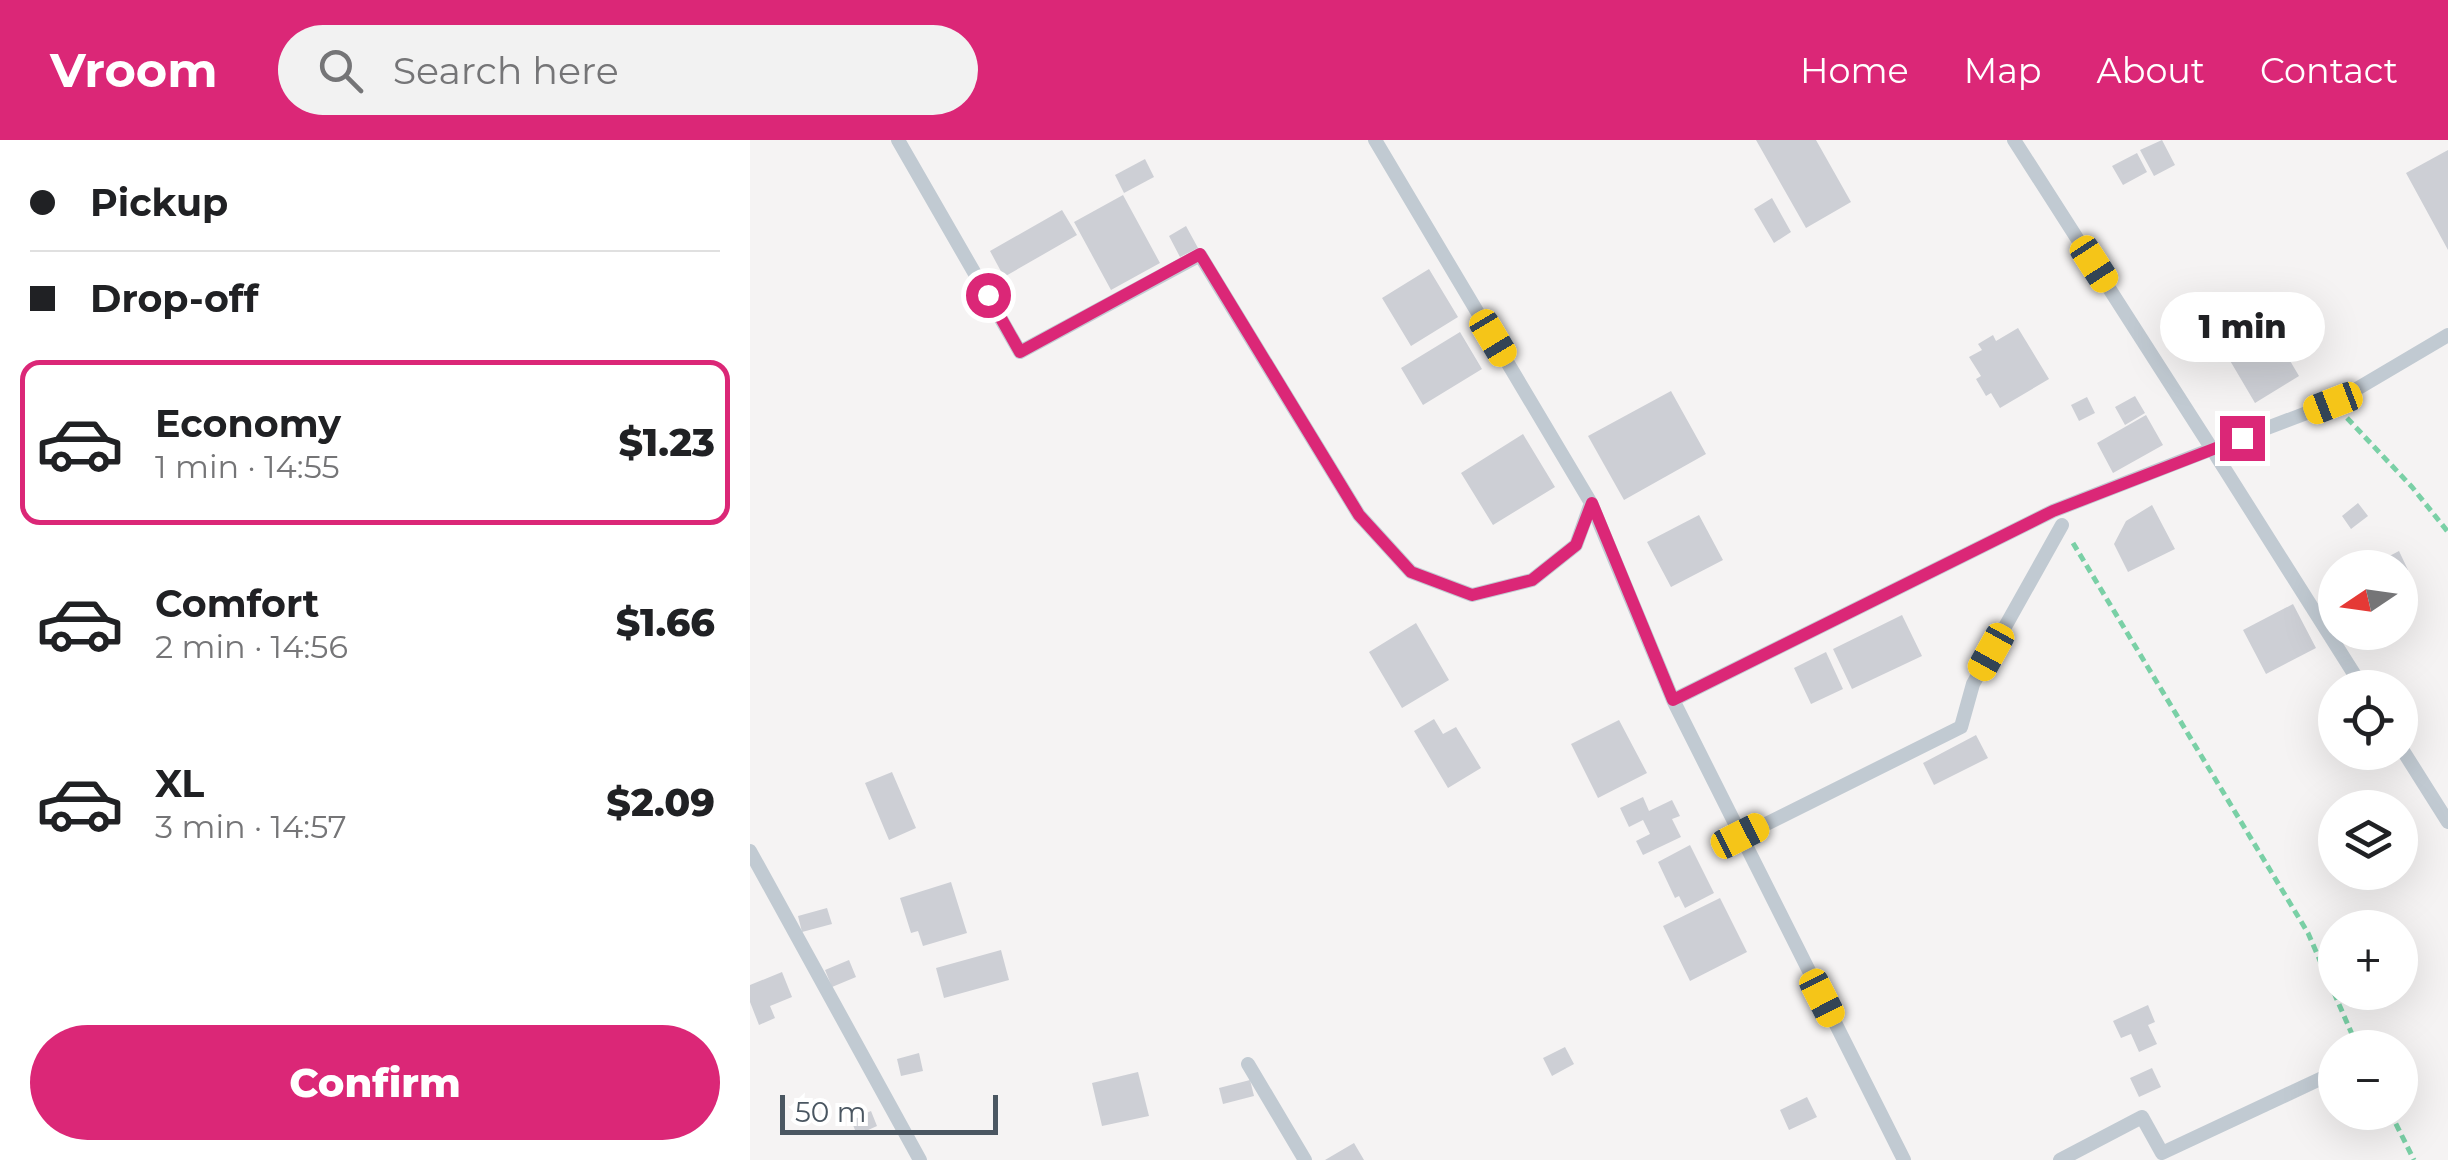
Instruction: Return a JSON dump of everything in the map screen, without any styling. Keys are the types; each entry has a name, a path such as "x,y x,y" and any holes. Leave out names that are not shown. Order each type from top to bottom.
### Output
{"lane":[{"path":"898,140 1020,352 1200,254 1359,515 1411,572 1472,595 1532,580 1576,545 1592,503"},
{"path":"1375,140 1592,503 1673,700 1904,1160"},
{"path":"2014,140 2352,670"},
{"path":"1673,700 2053,511 2333,403 2448,335"},
{"path":"1740,836 1961,726 1973,684 2062,525"},
{"path":"2415,770 2448,822"},
{"path":"750,850 920,1160"},
{"path":"1248,1064 1304,1160"},
{"path":"2060,1160 2142,1118 2162,1153 2318,1080"}],"path":[{"path":"2333,403 2448,532"},
{"path":"2062,525 2308,932 2350,1030"},
{"path":"2399,1130 2414,1160"}],"building":[{"path":"1756,140 1816,140 1851,202 1806,228"},
{"path":"2162,140 2175,165 2154,176 2140,150"},
{"path":"2448,150 2448,250 2406,173"},
{"path":"2137,153 2147,172 2123,185 2112,166"},
{"path":"1145,159 1154,177 1124,193 1115,175"},
{"path":"1123,195 1160,263 1111,290 1074,222"},
{"path":"1772,198 1791,232 1774,243 1754,209"},
{"path":"1062,210 1077,235 1004,277 990,251"},
{"path":"1186,226 1198,248 1180,257 1169,236"},
{"path":"1429,269 1458,317 1411,346 1382,298"},
{"path":"2266,320 2299,376 2255,403 2222,347"},
{"path":"2197,322 2205,334 2182,348 2175,336"},
{"path":"2018,328 2049,379 2000,408 1991,393 1986,396 1976,379 1981,376 1969,357 1982,350 1978,344 1993,335 1996,341"},
{"path":"1460,332 1482,369 1423,405 1401,368"},
{"path":"1671,391 1706,454 1624,500 1588,436"},
{"path":"2135,396 2145,413 2125,425 2115,407"},
{"path":"2087,397 2095,413 2079,421 2071,405"},
{"path":"2146,415 2163,445 2113,473 2097,443"},
{"path":"1523,434 1555,487 1493,525 1461,473"},
{"path":"2358,503 2368,516 2351,529 2342,516"},
{"path":"2152,505 2175,549 2128,572 2114,544 2126,521"},
{"path":"1699,515 1723,560 1671,587 1647,542"},
{"path":"2293,604 2316,648 2266,674 2243,630"},
{"path":"1902,615 1922,656 1852,689 1833,649"},
{"path":"1416,623 1449,680 1402,708 1369,652"},
{"path":"1826,652 1843,689 1811,704 1794,668"},
{"path":"1434,719 1443,734 1456,727 1481,768 1448,788 1414,731"},
{"path":"1619,720 1647,773 1598,798 1571,744"},
{"path":"1976,735 1988,758 1934,785 1923,763"},
{"path":"892,772 916,828 889,840 865,783"},
{"path":"1643,797 1649,811 1672,800 1680,816 1672,819 1681,837 1643,855 1636,841 1650,834 1643,820 1629,827 1620,808"},
{"path":"1690,845 1714,893 1685,908 1679,896 1675,898 1658,862"},
{"path":"951,882 967,933 923,946 918,931 911,933 900,898"},
{"path":"1720,898 1747,952 1690,981 1663,926"},
{"path":"827,908 832,924 802,932 798,916"},
{"path":"1001,950 1009,980 944,998 936,968"},
{"path":"849,960 856,977 832,987 825,970"},
{"path":"782,972 792,997 770,1006 775,1018 759,1025 750,1002 750,985"},
{"path":"2148,1005 2155,1022 2148,1025 2157,1044 2139,1052 2131,1034 2121,1038 2113,1021"},
{"path":"1565,1047 1574,1064 1552,1076 1543,1058"},
{"path":"919,1053 923,1071 901,1076 897,1059"},
{"path":"2152,1068 2161,1087 2139,1097 2130,1078"},
{"path":"1138,1072 1149,1116 1102,1126 1092,1083"},
{"path":"1250,1080 1254,1096 1223,1104 1219,1088"},
{"path":"1807,1097 1817,1117 1789,1130 1780,1110"},
{"path":"871,1111 877,1126 857,1135 851,1120"},
{"path":"1354,1143 1364,1160 1325,1160"}],"route":[{"path":"988,295 1020,352 1200,254 1359,515 1411,572 1472,595 1532,580 1576,545 1592,503 1673,700 2053,511 2242,438"}]}
